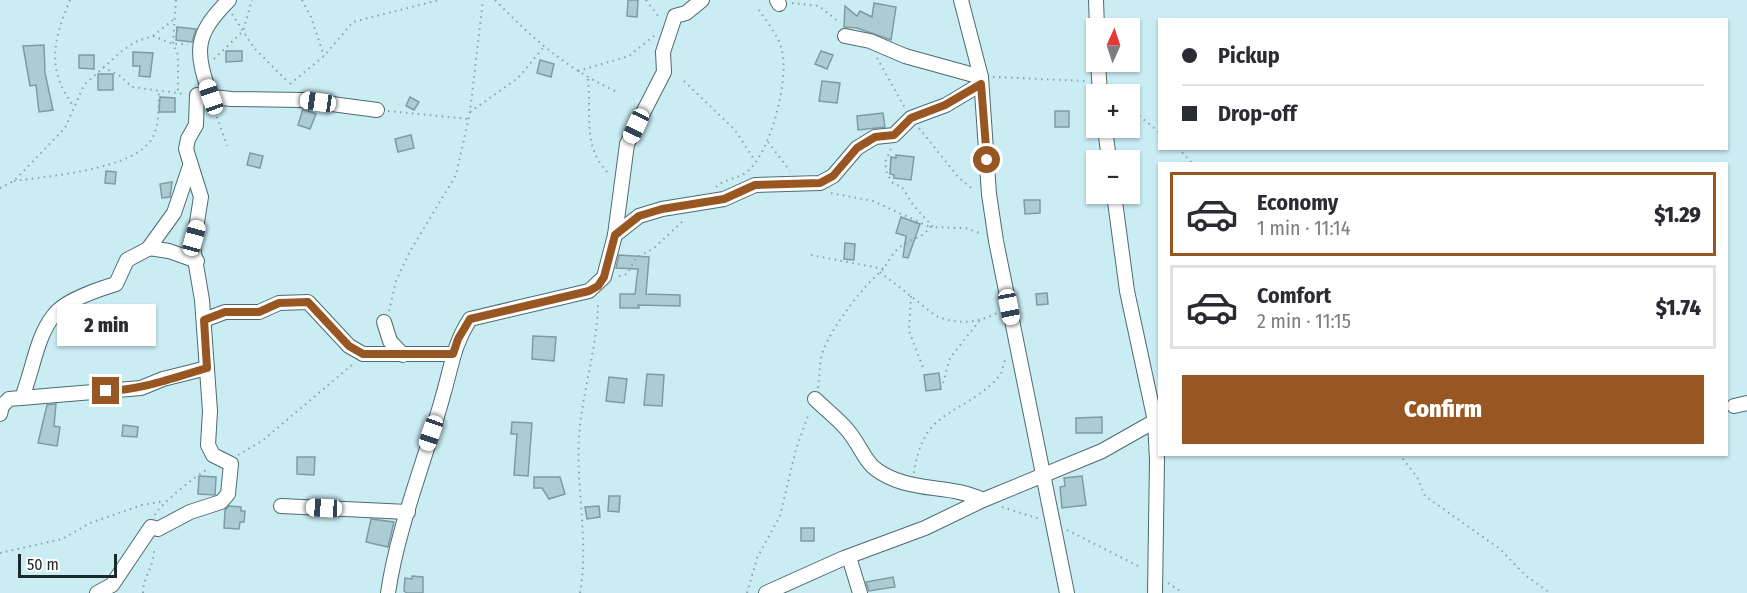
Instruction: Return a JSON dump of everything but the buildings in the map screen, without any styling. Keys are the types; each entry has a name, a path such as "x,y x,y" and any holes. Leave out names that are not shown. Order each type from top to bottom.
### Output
{"street":[{"path":"388,593 408,512 458,339 470,319 577,295 601,282 615,235 627,144 664,72 663,52 675,16 686,13 702,0"},
{"path":"961,0 981,80 989,194 996,241 1042,477 1055,524 1067,593"},
{"path":"1096,0 1097,18"},
{"path":"96,593 112,585 151,527 158,529 190,512 221,502 228,494 231,464 213,455 208,445 204,320 194,238 201,197 186,149 204,96 199,52 201,40 227,2"},
{"path":"845,36 870,41 905,56 981,80"},
{"path":"615,235 639,216 662,209 724,199 755,185 820,183 833,176 857,148 875,137 894,135 911,118 945,105 981,80"},
{"path":"204,96 302,100 377,110"},
{"path":"22,397 38,346 54,314 92,291 116,284 127,260 149,248 174,213 190,166"},
{"path":"1115,204 1127,291 1155,421 1157,460 1153,574 1155,593"},
{"path":"149,248 169,251 197,261"},
{"path":"204,320 225,312 259,312 279,303 308,302 349,346 363,354 453,354"},
{"path":"384,322 390,341 403,355"},
{"path":"0,414 2,406 9,399 141,388 163,379 207,368"},
{"path":"815,399 850,433 860,452 874,468 896,480 951,489 983,500"},
{"path":"766,593 849,556 925,528 983,500 1126,440 1155,421"},
{"path":"281,506 408,512"},
{"path":"849,556 860,593"}],"path":[{"path":"70,0 58,33 55,62 56,77 74,107"},
{"path":"176,0 173,44 178,55 178,92"},
{"path":"243,31 252,0"},
{"path":"302,0 311,17 324,56"},
{"path":"290,84 324,56 353,22 439,0"},
{"path":"384,322 396,281 409,253 456,175 470,112 483,0"},
{"path":"495,0 543,48 576,71 615,91"},
{"path":"646,0 664,25 675,16"},
{"path":"227,2 254,48 290,84 302,100"},
{"path":"804,3 819,6 834,16 845,28 845,36"},
{"path":"580,593 584,570 585,535 579,435 595,342 601,282 627,274 636,258 654,248 719,184 747,172 767,142 777,109 783,66 782,50 759,10"},
{"path":"14,181 65,128 84,85 135,42 153,36 173,20"},
{"path":"576,71 629,56 657,33"},
{"path":"153,36 173,44 194,44 201,40"},
{"path":"470,112 518,78 543,48"},
{"path":"103,67 120,76 132,87 204,96 227,146"},
{"path":"981,80 1040,77 1086,86"},
{"path":"588,78 590,142 603,167 621,186"},
{"path":"684,81 735,130 755,161"},
{"path":"0,188 14,181 56,175 132,156 152,139 157,125 159,91"},
{"path":"377,110 469,118"},
{"path":"1140,116 1158,131"},
{"path":"767,142 803,184 831,193 873,201 932,227 972,229 996,241"},
{"path":"895,143 885,162 887,174 893,183 902,187 913,205 932,227"},
{"path":"1180,150 1191,162"},
{"path":"747,593 757,558 780,516 796,448 815,399 824,349 863,289 884,269 890,257 903,244 920,238 932,227"},
{"path":"811,255 884,269"},
{"path":"880,272 945,320 966,323 980,320 1009,307"},
{"path":"911,296 909,331 924,370"},
{"path":"943,383 950,358 962,339 980,320"},
{"path":"143,593 144,583 152,569 154,556 151,527 156,510 198,473 262,441 363,354"},
{"path":"912,484 918,451 928,429 993,383 1001,374 1006,354"},
{"path":"1401,456 1417,477 1425,496 1500,549 1531,581 1550,593"},
{"path":"983,500 1055,524 1153,574"},
{"path":"0,553 62,539 90,523 142,505 168,501"}],"route":[{"path":"106,391 141,388 163,379 207,368 204,320 225,312 259,312 279,303 308,302 349,346 363,354 424,356 453,354 458,339 470,319 577,295 598,286 604,277 615,235 639,216 662,209 724,199 755,185 820,183 842,168 857,148 875,137 894,135 911,118 945,105 981,84 987,160"}]}
